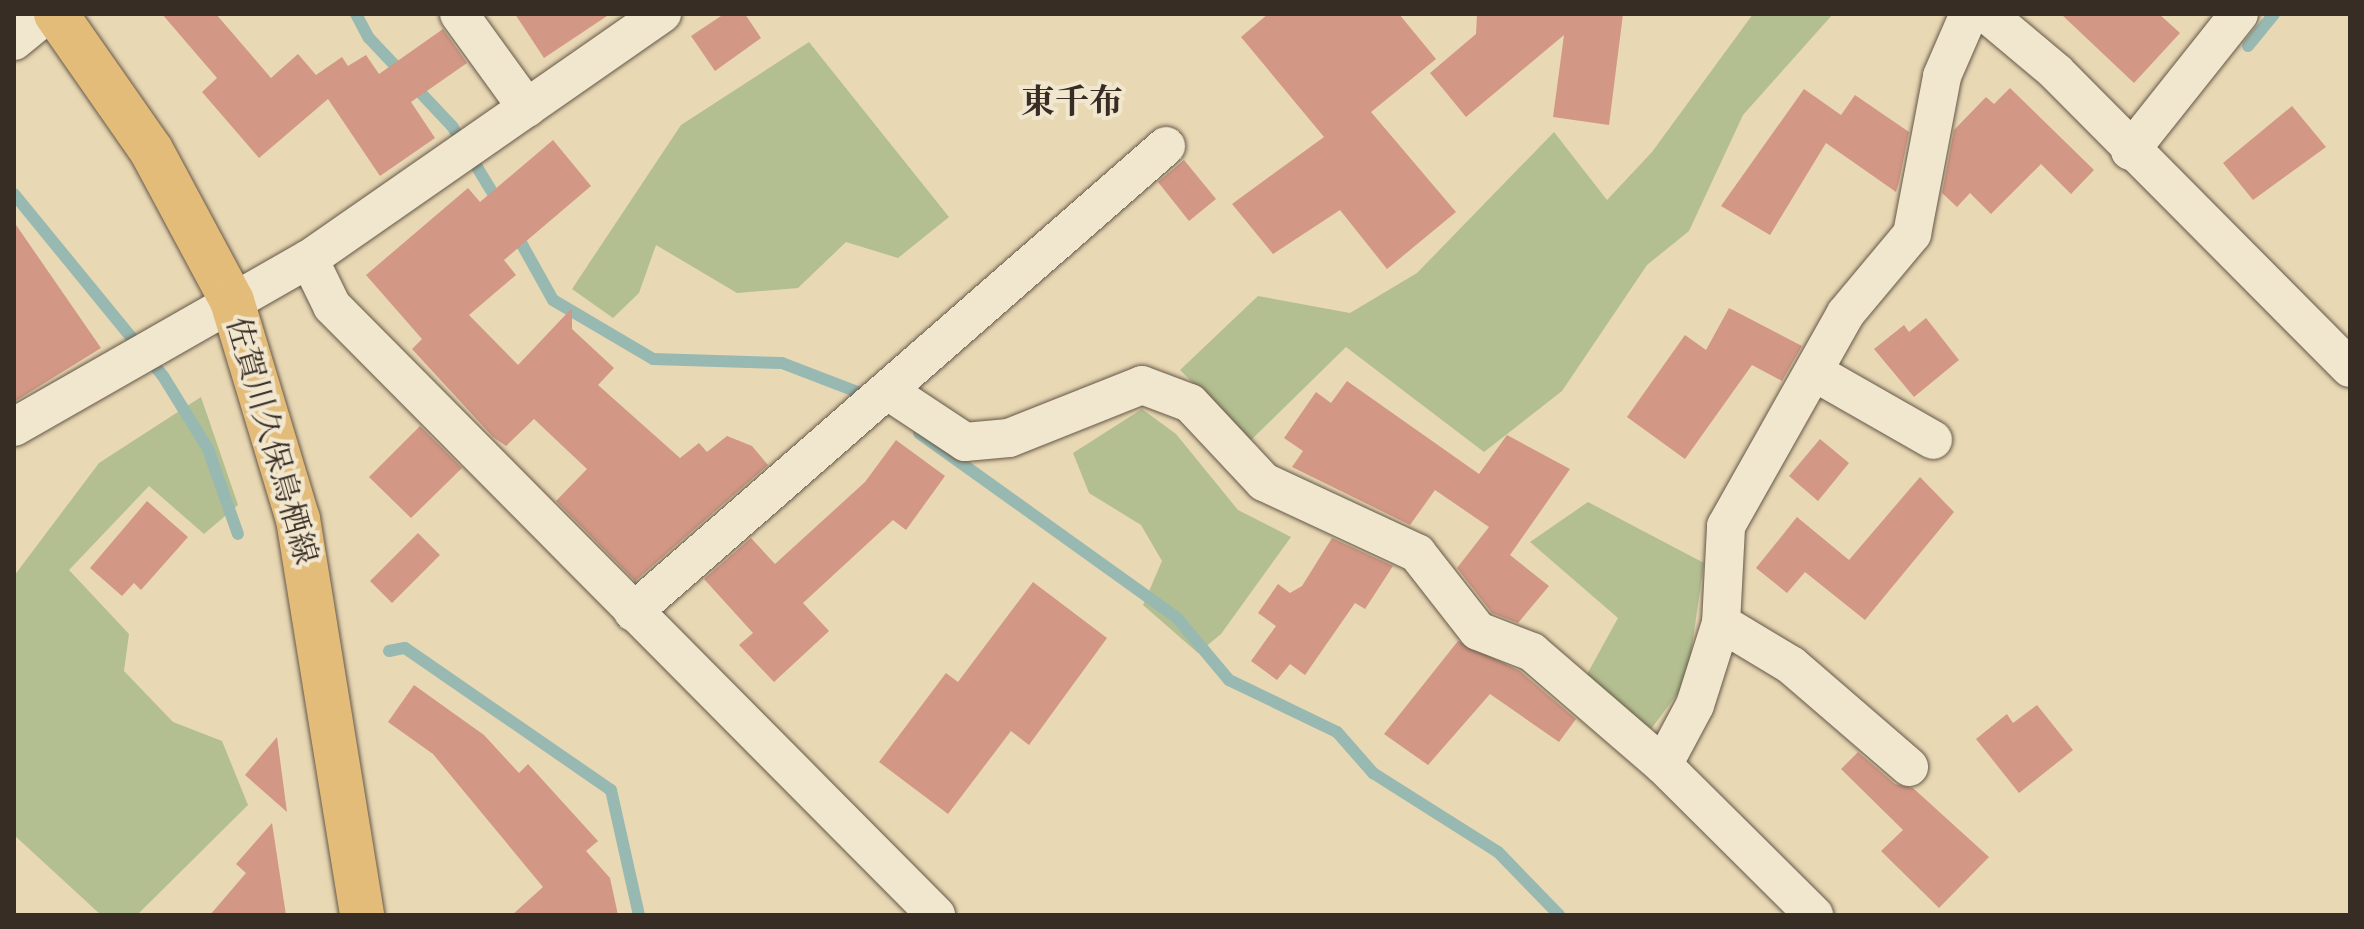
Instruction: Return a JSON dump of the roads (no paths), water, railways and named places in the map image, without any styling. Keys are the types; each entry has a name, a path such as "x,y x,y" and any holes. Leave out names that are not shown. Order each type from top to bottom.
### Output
{"main road":[{"name":"佐賀川久保鳥栖線","path":"56,14 151,150 232,301 298,519 362,915"}],"street":[{"path":"14,41 47,14"},
{"path":"459,14 527,108"},
{"path":"14,427 309,259 662,14"},
{"path":"1663,765 1695,705 1721,623 1726,526 1846,313 1912,234 1942,76 1969,14"},
{"path":"1987,14 2350,368"},
{"path":"2130,151 2239,14"},
{"path":"633,612 1166,146"},
{"path":"309,259 332,306 936,915"},
{"path":"1814,372 1933,440"},
{"path":"874,402 965,442 1009,438 1142,385 1190,403 1264,482 1417,553 1478,631 1532,652 1663,765 1814,915"},
{"path":"1721,623 1791,665 1909,767"}],"waterway":[{"path":"356,14 369,38 452,126 500,205"},
{"path":"2248,46 2274,14"},
{"path":"14,194 163,376 208,449 238,534"},
{"path":"515,232 553,300 653,359 782,363 873,398"},
{"path":"919,433 1177,618 1229,680 1337,732 1373,773 1498,852 1559,915"},
{"path":"389,651 405,648 611,790 639,915"}],"district":[{"name":"東千布","path":"1072,104"}]}
